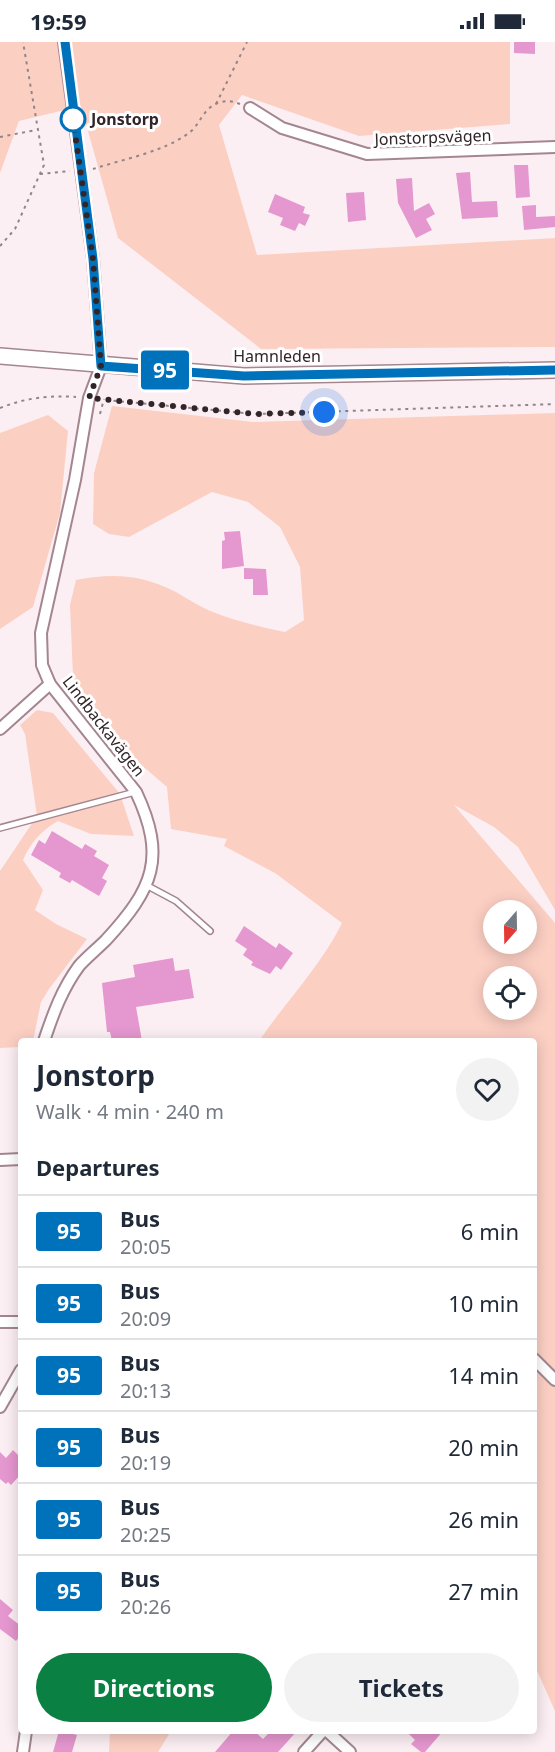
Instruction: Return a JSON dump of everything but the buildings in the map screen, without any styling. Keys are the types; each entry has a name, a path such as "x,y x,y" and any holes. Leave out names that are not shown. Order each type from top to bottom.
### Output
{"main road":[{"name":"Hamnleden","path":"0,356 244,376 555,370"}],"street":[{"path":"64,42 93,259 101,366"},
{"name":"Jonstorpsvägen","path":"250,108 282,128 368,154 555,147"},
{"name":"Lindbackavägen","path":"45,1038 60,997 73,976 140,901 152,861 151,836 146,812 136,792 50,684 42,665 41,633 75,480 89,398 101,366"},
{"path":"0,729 50,684"},
{"path":"0,1160 18,1159"},
{"path":"0,1322 18,1322"},
{"path":"537,1362 555,1380"},
{"path":"0,1407 18,1376"},
{"path":"11,1390 18,1394"},
{"path":"23,1752 26,1734"},
{"path":"304,1752 322,1734"},
{"path":"329,1734 350,1752"}],"lane":[{"path":"0,828 136,792"},
{"path":"146,885 176,901 210,931"}],"path":[{"path":"0,246 15,229 45,165 36,130 23,42"},
{"path":"216,104 247,42"},
{"path":"40,174 91,170 169,144 190,132 206,111 216,104 231,101 250,108"},
{"path":"0,137 36,130"},
{"path":"0,408 20,400 54,395 255,414 555,404"}],"shaded area":[{"path":"0,42 510,42 510,124 359,136 242,95 219,125 257,255 555,238 555,347 261,349 118,238 81,106 19,121 0,173"},
{"path":"112,406 253,422 555,413 555,910 518,847 494,827 454,805 535,900 483,900 483,954 537,954 537,902 555,923 555,1711 537,1671 537,1038 261,1038 314,969 342,923 275,873 224,846 227,839 171,829 167,787 131,756 97,715 73,677 70,605 76,580 102,576 139,578 176,592 203,608 248,624 285,632 304,620 300,567 280,527 248,502 212,492 129,537 109,534 93,524 94,473"},
{"path":"48,415 68,431 60,513 33,607 0,629 0,433"},
{"path":"37,710 53,713 120,794 134,836 91,834 58,821 46,829 29,848 23,860 43,890 35,910 56,924 87,939 41,1002 34,1038 18,1038 18,1047 0,1048 0,871 37,816 25,734 20,725"},
{"path":"110,1734 169,1734 158,1752 109,1752"}],"bus line":[{"name":"95","path":"65,42 73,119 93,259 101,366 244,376 555,370"}],"place":[{"name":"Jonstorp","path":"73,119"}],"route":[{"path":"73,119 93,259 101,366 89,398 255,414 324,412"}]}
